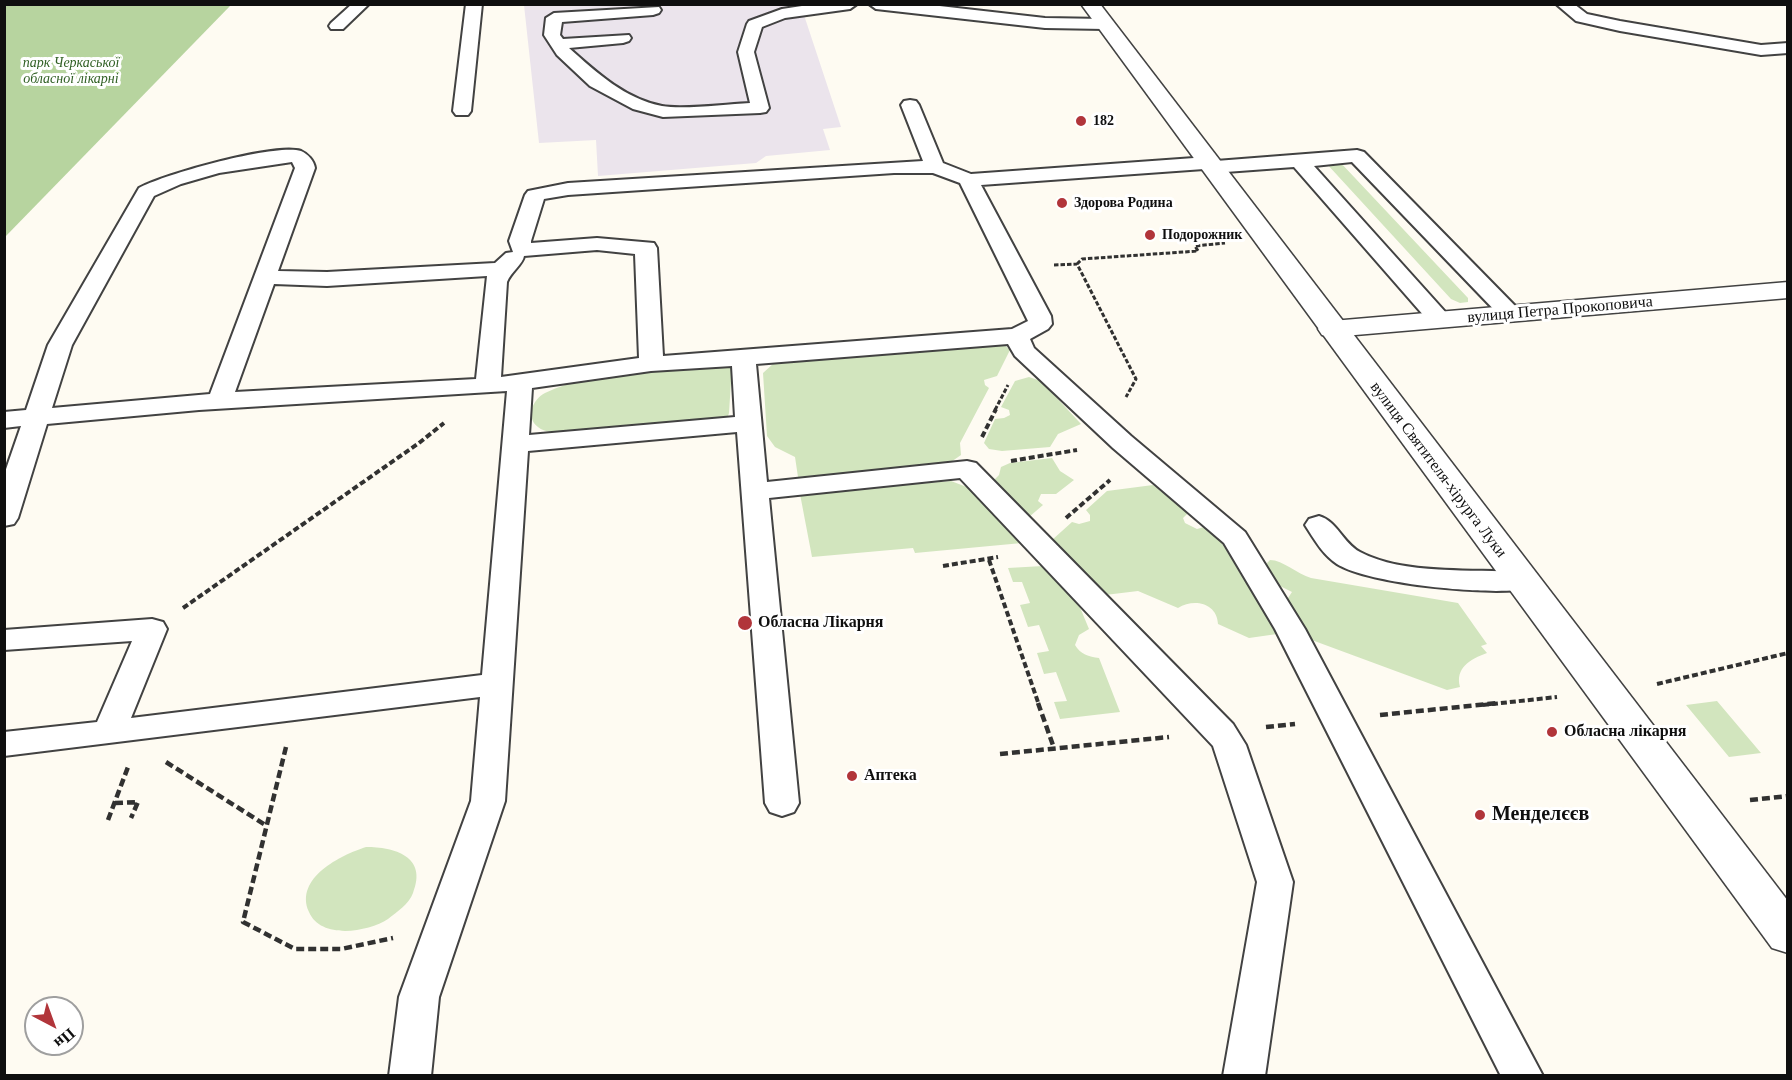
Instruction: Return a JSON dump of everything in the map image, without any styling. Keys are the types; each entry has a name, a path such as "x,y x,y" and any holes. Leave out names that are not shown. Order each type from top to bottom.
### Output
{"street":[{"name":"вулиця Святителя-хірурга Луки","path":"1098,14 1521,581 1782,919"},
{"name":"вулиця Петра Прокоповича","path":"1332,329 1788,291"}],"lane":[{"path":"337,26 362,4"},
{"path":"462,111 474,4"},
{"path":"653,10 554,18 552,35 596,82 639,105 663,112 760,108 746,52 755,24 782,14 850,4"},
{"path":"876,4 1045,23 1098,14"},
{"path":"1563,4 1582,18 1620,26 1761,50 1788,48"},
{"path":"558,44 623,38"},
{"path":"910,105 935,167"},
{"path":"4,519 60,345 146,192 153,186 261,159 288,156 300,158 305,168 220,400"},
{"path":"522,250 520,241 536,195 551,190 811,171 935,167 969,180 1357,156 1511,314"},
{"path":"1299,161 1440,320"},
{"path":"4,420 220,400 488,386 651,364 1020,344 1040,324 1039,316 973,193 969,180"},
{"path":"488,386 496,282 501,269 522,250 597,244 646,248 651,364"},
{"path":"266,277 327,279 501,269"},
{"path":"1020,344 1115,435 1235,538 1290,629 1523,1076"},
{"path":"743,358 782,803"},
{"path":"410,1076 419,997 488,801 520,382"},
{"path":"516,444 749,423"},
{"path":"756,491 967,469 1221,732 1229,746 1275,882 1244,1076"},
{"path":"1319,525 1342,553 1366,565 1427,576 1521,581"},
{"path":"4,640 152,629 121,736"},
{"path":"4,744 121,736 497,684"}],"path":[{"path":"1013,268 1077,264 1082,259 1198,251 1195,246 1216,244"},
{"path":"967,469 1115,435 1136,379 1077,264"},
{"path":"967,469 1020,344"},
{"path":"152,629 419,443 488,386"},
{"path":"989,560 1054,748"},
{"path":"1657,684 1788,653"},
{"path":"1000,754 1560,697"},
{"path":"296,710 243,922 296,949 341,949 444,927"},
{"path":"108,820 115,803 121,736 267,826"},
{"path":"1750,800 1788,796"},
{"path":"115,803 138,802 131,818"}],"shaded area":[{"path":"524,5 796,5 802,9 841,127 823,129 830,150 766,156 756,163 598,176 596,140 539,143"}],"green space":[{"name":"парк Черкаської обласної лікарні","path":"4,5 231,5 5,237"},
{"path":"1339,161 1468,298 1468,302 1460,303 1451,299 1326,163"},
{"path":"1003,344 1010,350 997,376 984,380 985,385 989,388 960,443 961,455 948,464 798,477 795,457 775,447 767,436 763,373 774,363"},
{"path":"732,366 728,416 707,422 564,433 544,430 534,423 532,418 534,404 545,393 587,379 636,372"},
{"path":"1029,377 1041,381 1081,424 1058,434 1050,447 1002,451 989,449 984,443 995,419 1010,415 1009,410 1001,407 1015,381"},
{"path":"1052,458 1060,471 1074,480 1056,494 1041,494 1038,501 1043,505 1029,517 993,481 999,475 1001,467 1010,463"},
{"path":"951,481 972,489 1022,543 915,553 913,548 812,557 800,494"},
{"path":"1153,485 1188,513 1183,518 1185,523 1197,529 1204,527 1220,540 1277,634 1249,638 1218,624 1214,611 1204,604 1191,603 1178,608 1138,591 1105,595 1052,540 1072,522 1079,524 1090,521 1090,515 1086,510 1107,491"},
{"path":"1270,560 1280,562 1311,578 1458,603 1487,644 1481,646 1487,653 1465,665 1460,675 1460,687 1447,690 1309,639 1286,601 1292,592 1274,583 1264,566"},
{"path":"1043,566 1079,605 1089,629 1079,635 1075,645 1079,651 1099,658 1120,712 1060,719 1054,702 1067,701 1056,672 1044,674 1037,653 1049,651 1039,625 1028,627 1020,605 1030,603 1022,582 1013,582 1008,568"},
{"path":"1717,701 1761,753 1729,757 1686,705"},
{"path":"366,847 397,852 412,862 416,870 416,880 409,901 379,924 346,931 324,927 315,921 309,912 306,900 308,889 322,870 333,862"}],"place":[{"name":"182","path":"1081,121"},
{"name":"Здорова Родина","path":"1062,203"},
{"name":"Подорожник","path":"1150,235"},
{"name":"Обласна Лікарня","path":"745,623"},
{"name":"Обласна лікарня","path":"1552,732"},
{"name":"Аптека","path":"852,776"},
{"name":"Менделєєв","path":"1480,815"}]}
